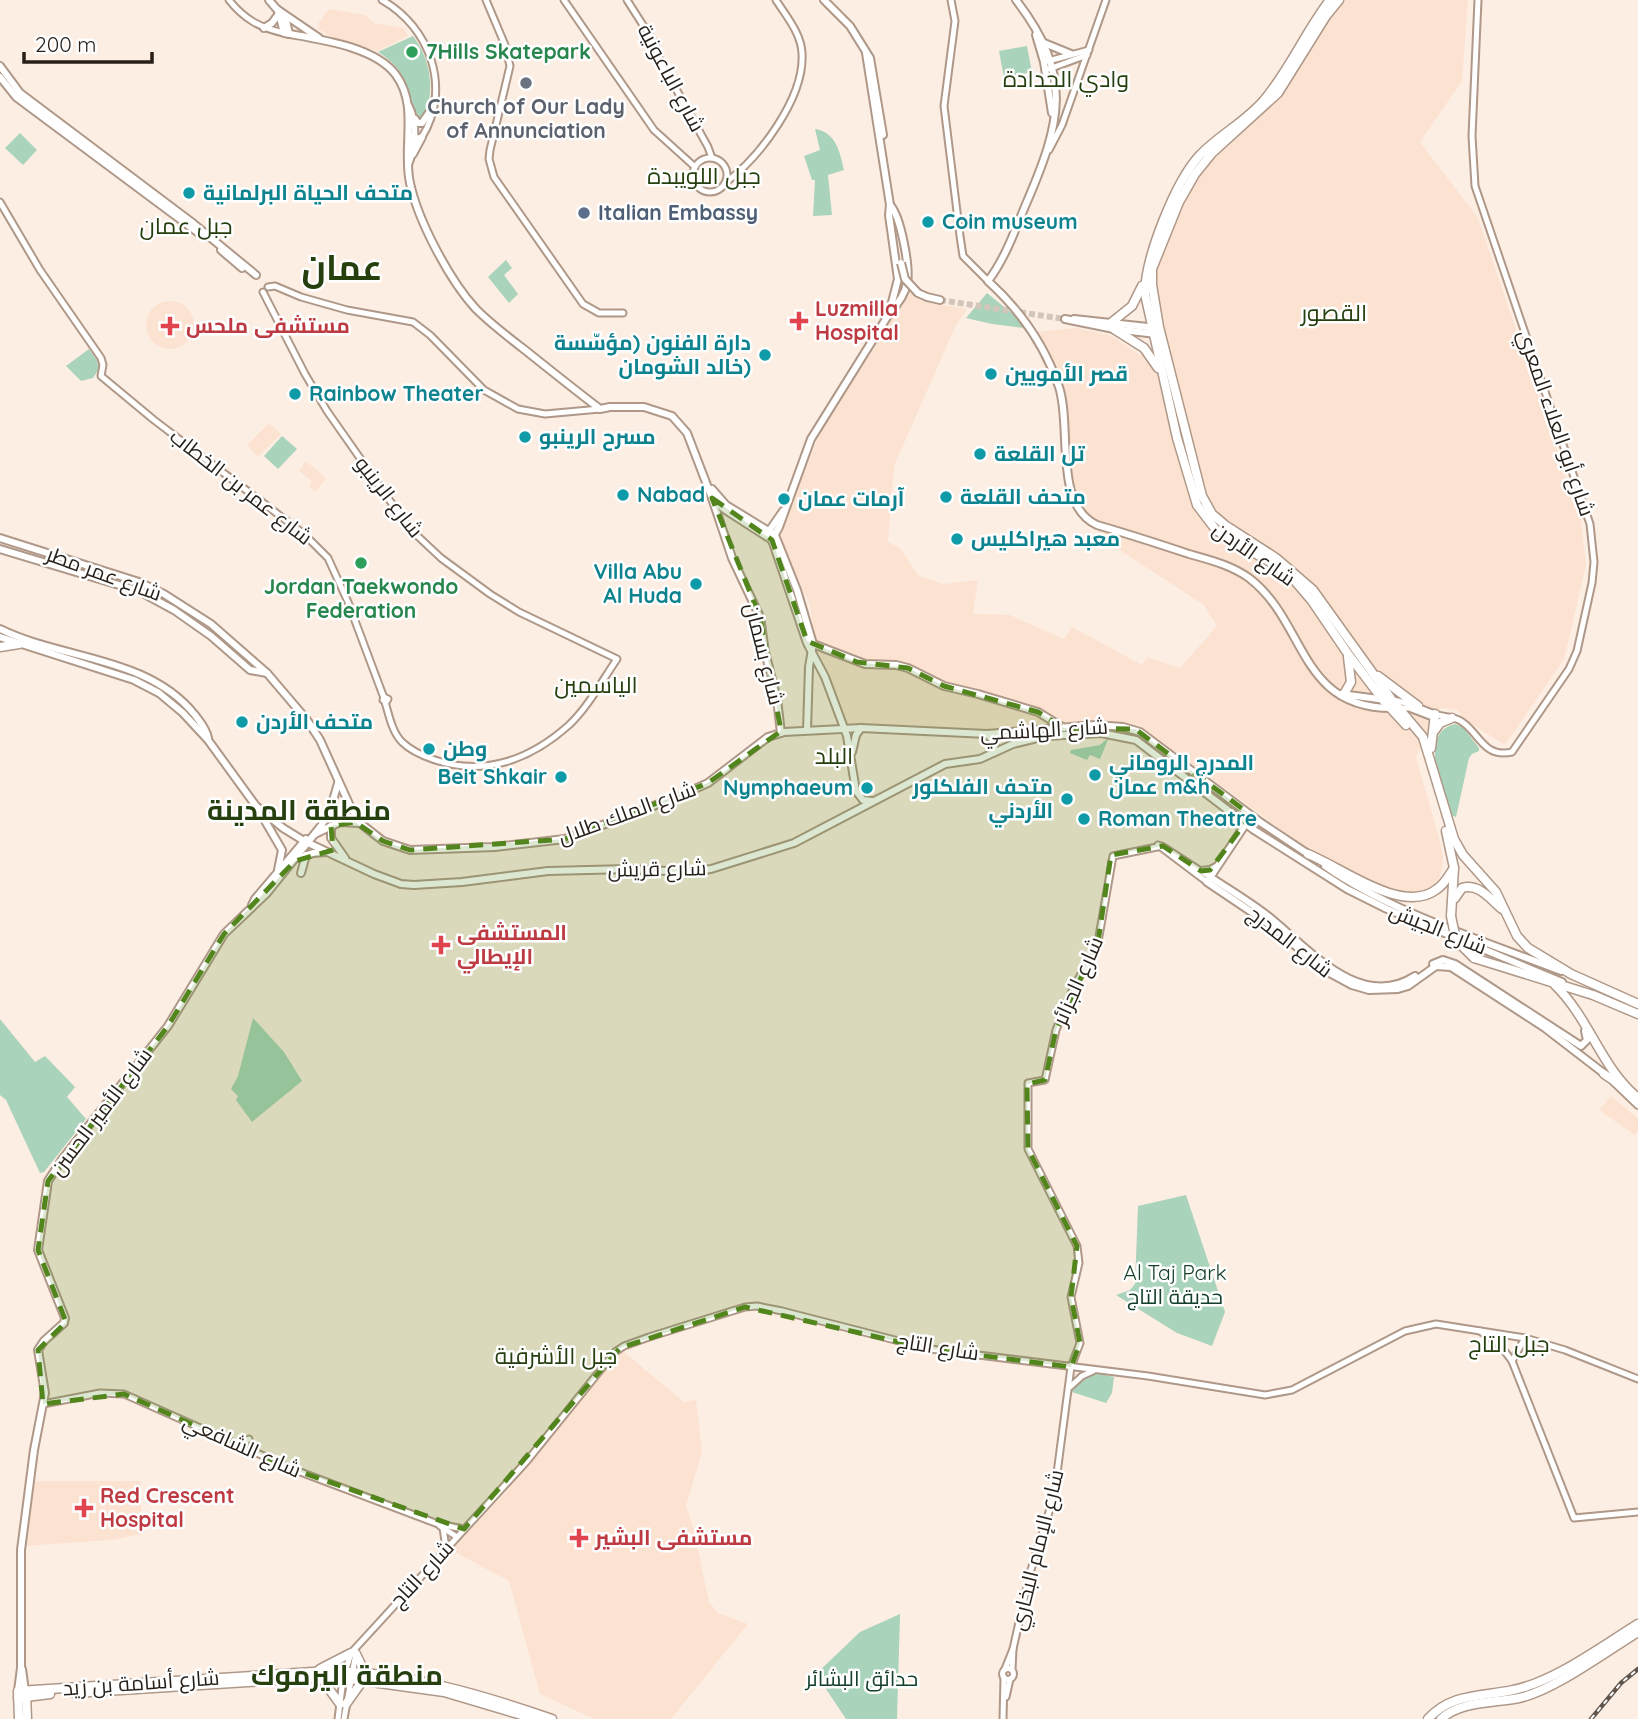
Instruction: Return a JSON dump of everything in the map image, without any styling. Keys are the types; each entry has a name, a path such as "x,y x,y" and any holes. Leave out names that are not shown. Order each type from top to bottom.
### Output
{"highway":[{"name":"شارع الأردن","path":"1330,0 1267,97 1199,156 1188,171 1152,249 1145,280 1164,381 1195,500 1206,520 1222,534 1278,567 1295,581 1348,654 1422,744 1451,850 1454,868 1451,916 1456,940 1474,958 1593,995"},
{"name":"شارع الأردن","path":"1339,0 1278,93 1212,153 1184,192 1152,269 1156,331 1202,496 1208,508 1225,526 1276,558 1313,590 1371,671 1391,704 1423,737 1454,839 1463,855 1493,888 1517,936 1528,948 1581,979"},
{"path":"1145,280 1132,306 1113,325 1143,348 1156,363 1164,381"},
{"path":"0,647 19,644"},
{"path":"1342,694 1351,682 1348,654"},
{"path":"1371,671 1418,706"},
{"path":"1430,754 1435,716"},
{"path":"1431,739 1440,723 1448,718"},
{"path":"1308,853 1382,891 1401,897 1420,897 1436,891 1454,868"},
{"path":"1452,901 1460,890 1471,886 1483,892 1504,911"},
{"name":"شارع الجيش","path":"1581,979 1638,1004"},
{"path":"1552,983 1568,998 1594,1035 1611,1068 1630,1091"},
{"name":"شارع الجيش","path":"1593,995 1638,1014"},
{"path":"1604,1074 1638,1098"},
{"path":"1428,1719 1450,1701 1513,1690 1538,1682 1638,1624"},
{"path":"1441,1719 1461,1707 1519,1698 1541,1690 1638,1632"},
{"path":"354,1651 364,1677 343,1704 318,1675 354,1651"},
{"name":"شارع أسامة بن زيد","path":"25,1696 347,1675 448,1687 552,1719"},
{"name":"شارع أسامة بن زيد","path":"364,1677 444,1692 535,1719"},
{"name":"شارع الأمير الحسن","path":"19,1719 25,1696"},
{"name":"شارع الأمير الحسن","path":"25,1696 27,1719"}],"main road":[{"path":"269,0 286,20 287,33 321,39 369,54 383,63 398,79 417,122 421,124 433,107"},
{"path":"824,0 850,26 872,63 874,111 885,152 890,205 905,279 918,293 940,300"},
{"path":"1016,0 1044,43 1056,100 1049,150 1018,223 988,281 1031,329 1059,386 1064,408 1070,487 1081,513 1097,525 1207,559 1242,574 1256,584 1278,609 1317,675 1342,694 1363,705 1391,704"},
{"path":"1022,9 1049,64"},
{"path":"264,28 275,20 278,11"},
{"path":"278,11 321,39"},
{"path":"1044,43 1071,54"},
{"path":"0,66 20,93 186,218 254,276 16,97 0,77"},
{"path":"407,103 413,137 407,167 417,210 461,289 475,307 600,409 644,407 672,416 687,433 706,480 715,494 726,505 771,535 844,728 852,756 856,791 863,800 873,801"},
{"path":"407,167 413,137 412,112"},
{"path":"889,314 896,289 897,268 890,205"},
{"path":"771,535 784,510 811,439 905,290 908,274 905,254 896,213 890,205"},
{"path":"896,289 905,290"},
{"path":"1064,319 1156,331"},
{"path":"580,392 610,407"},
{"path":"587,411 590,406 588,400"},
{"name":"شارع بسمان","path":"706,480 732,558 760,617 777,699 781,733"},
{"path":"712,498 731,513 771,535"},
{"name":"شارع عمر مطر","path":"0,538 94,566 150,587 211,624 267,673 317,734 360,824"},
{"name":"شارع عمر مطر","path":"0,549 139,591 174,610 211,636 250,670 267,673"},
{"path":"0,629 148,678 177,696 188,707 206,729 208,740"},
{"path":"0,637 144,685 172,703 208,740 279,843 281,857 277,873"},
{"path":"812,647 865,664 908,668 944,686 1038,712 1063,728"},
{"path":"807,730 812,647"},
{"path":"1342,694 1391,704"},
{"name":"شارع الهاشمي","path":"844,728 987,734 1095,726 1135,729 1254,817"},
{"name":"شارع الملك طلال","path":"360,824 383,841 410,850 495,847 565,839 708,783 768,737 781,733 844,728"},
{"path":"852,756 853,742 861,728"},
{"path":"1006,733 1000,737 1000,741 1009,746"},
{"name":"شارع الهاشمي","path":"992,754 1028,739 1046,736 1101,733 1130,737 1247,824"},
{"path":"987,734 995,743 992,754"},
{"name":"شارع قريش","path":"256,806 306,842 389,880 429,886 548,870 699,871 737,862 794,843 939,766 992,754"},
{"name":"شارع الأمير الحسن","path":"25,1696 21,1668 21,1550 34,1450 45,1393 38,1350 44,1340 64,1324 65,1318 38,1250 48,1181 63,1158 168,1026 224,934 313,835 330,811 338,782"},
{"path":"1238,817 1239,832"},
{"path":"1210,881 1239,832 1254,817"},
{"name":"شارع الجيش","path":"1254,817 1341,877 1386,900 1581,979"},
{"path":"313,835 345,821 360,824"},
{"path":"1210,881 1247,824"},
{"name":"شارع الجيش","path":"1247,824 1317,871 1387,909 1593,995"},
{"path":"331,826 333,842 347,860"},
{"name":"شارع الأمير الحسن","path":"252,905 258,903 295,861 306,842"},
{"path":"295,861 306,855 328,852"},
{"path":"301,873 306,855"},
{"path":"1201,871 1217,866"},
{"name":"شارع المدرج","path":"1210,881 1329,970 1352,983 1379,990 1406,984 1440,963"},
{"path":"1440,963 1447,960 1455,964 1581,1046 1586,1042 1587,1036 1580,1016"},
{"path":"1440,963 1451,967 1526,1015 1580,1053 1638,1105"}],"street":[{"path":"229,0 243,16 264,28 287,33"},
{"path":"382,0 409,21 427,48 436,76 429,121 413,137"},
{"path":"486,0 505,45 510,66 489,150 494,177 583,304 598,313 623,313"},
{"path":"564,0 654,130 695,167"},
{"name":"شارع الباعونية","path":"627,0 655,44 659,58 712,158"},
{"path":"724,183 727,174 720,162 712,158 701,160 695,167 694,182 702,190 713,192 739,172 785,116 800,72 802,51 797,33 776,0"},
{"path":"951,0 955,21 944,106 962,256 988,281"},
{"path":"1049,150 1062,125 1106,0"},
{"name":"شارع أبو العلاء المعري","path":"1448,718 1462,721 1483,745 1505,753 1516,748 1573,660 1582,632 1595,558 1590,524 1579,488 1475,186 1472,136 1478,0"},
{"path":"1049,64 1071,54 1088,53"},
{"path":"1049,64 1088,53"},
{"path":"725,168 739,172"},
{"name":"شارع عمر بن الخطاب","path":"0,202 47,280 101,358 101,376 153,420 304,534 328,558 348,602 398,737 413,750 451,765 482,768 496,766 529,752 571,723 617,659"},
{"name":"شارع الرينبو","path":"587,411 545,414 518,409 484,390 430,335 413,322 268,290 304,374 409,528 453,568 498,599 528,617 617,659"},
{"path":"587,411 600,409"},
{"path":"1391,704 1418,706 1435,716"},
{"path":"1391,704 1448,718"},
{"name":"شارع المدرج","path":"1158,845 1210,881"},
{"name":"شارع المدرج","path":"1158,845 1164,846 1201,871 1210,881"},
{"name":"شارع الجزائر","path":"1028,1083 1045,1080 1053,1038 1072,991 1098,942 1112,858 1158,845"},
{"name":"شارع الإمام البخاري","path":"1013,1649 1013,1675 1007,1678 1005,1669 1013,1649 1030,1573 1054,1496 1072,1367 1080,1343 1071,1302 1079,1263 1077,1246 1028,1149 1028,1083"},
{"name":"شارع التاج","path":"343,1704 354,1651 527,1461 620,1348 745,1307 757,1306 782,1311 930,1349 1148,1376 1268,1395 1292,1390 1415,1327 1446,1324 1525,1338 1565,1350 1638,1379"},
{"path":"1477,1330 1500,1345 1512,1361 1574,1518 1638,1512"},
{"path":"1512,1361 1525,1338"},
{"path":"1070,1387 1082,1376 1095,1371"},
{"name":"شارع الشافعي","path":"43,1404 100,1393 124,1394 330,1484 440,1526 457,1537"},
{"path":"239,1445 249,1439"},
{"path":"440,1526 446,1548"},
{"name":"شارع الشافعي","path":"440,1526 464,1529"},
{"path":"1005,1669 1012,1670"},
{"path":"1003,1719 1007,1678"},
{"path":"338,1719 343,1704"},
{"path":"343,1704 344,1719"}],"highlighted area":[{"path":"712,498 772,540 807,641 857,662 908,668 944,686 1038,712 1064,728 1135,729 1251,815 1210,870 1201,871 1163,846 1111,855 1098,942 1056,1030 1045,1080 1027,1084 1028,1149 1077,1246 1071,1297 1080,1343 1071,1367 930,1349 745,1307 620,1348 464,1529 295,1470 124,1394 43,1404 38,1350 66,1322 38,1250 48,1181 168,1026 224,934 295,861 333,850 331,826 355,822 383,841 410,850 565,839 708,783 781,731 760,617"}],"shaded area":[{"path":"1336,0 1468,0 1462,81 1420,142 1478,218 1581,520 1586,566 1564,659 1505,745 1467,721 1457,710 1441,708 1416,757 1440,841 1442,870 1431,887 1411,894 1397,894 1339,867 1302,845 1139,725 1091,722 993,730 917,731 844,726 815,639 810,605 786,553 780,531 822,429 874,349 907,289 921,301 967,309 956,325 894,466 888,542 900,548 919,576 943,584 978,580 973,614 1010,615 1064,639 1072,627 1142,665 1147,657 1180,668 1217,626 1204,605 1098,536 1098,524 1079,508 1069,491 1060,382 1035,332 1077,328 1112,336 1140,355 1166,340 1149,282 1184,189 1201,163 1270,103"},
{"path":"329,9 365,15 374,23 404,28 408,36 377,51 332,37 318,29 318,24"},
{"name":"مستشفى ملحس","path":"170,301 179,302 187,308 193,316 193,334 187,342 179,348 170,349 161,348 153,342 147,334 146,325 147,316 153,308 161,302"},
{"path":"269,423 281,434 258,457 247,445"},
{"path":"306,461 326,478 316,492 309,486 312,481 299,471"},
{"path":"1611,1096 1638,1119 1635,1135 1599,1110"},
{"name":"مستشفى البشير","path":"624,1352 684,1402 696,1400 702,1452 686,1506 693,1526 709,1602 718,1613 748,1624 671,1719 594,1719 540,1694 509,1581 451,1550 505,1493 618,1354"},
{"name":"Red Crescent Hospital","path":"31,1481 141,1481 141,1534 112,1540 24,1546"}],"green space":[{"path":"413,36 424,54 430,85 428,107 424,117 419,118 401,74 396,66 378,52"},
{"path":"1027,46 1032,72 1004,78 999,51"},
{"path":"815,129 828,134 832,139 839,150 844,170 828,175 832,215 813,216 815,180 812,180 804,156 820,150"},
{"path":"20,133 37,150 23,165 5,148"},
{"path":"506,260 512,268 504,275 518,294 509,303 488,277"},
{"path":"987,293 1019,319 1024,328 966,318"},
{"path":"89,349 97,360 99,369 93,378 81,381 66,366"},
{"path":"282,436 297,449 278,469 264,456"},
{"path":"1455,724 1463,727 1479,748 1479,751 1469,758 1456,817 1451,815 1443,792 1435,750 1437,739 1444,730"},
{"path":"1109,737 1100,759 1090,755 1087,760 1070,753 1071,750 1100,745"},
{"path":"253,1018 284,1052 302,1081 252,1122 236,1100 238,1096 231,1089 238,1076"},
{"path":"0,1019 35,1062 45,1056 75,1087 67,1097 86,1119 44,1172 40,1173 6,1100 0,1095"},
{"name":"Al Taj Park حديقة التاج","path":"1186,1195 1225,1312 1212,1346 1177,1333 1116,1295 1130,1290 1135,1284 1138,1206"},
{"path":"1092,1372 1114,1377 1112,1393 1106,1403 1072,1392 1081,1377"},
{"name":"حدائق البشائر","path":"900,1614 897,1719 846,1719 816,1674 860,1632"}],"tunnel":[{"path":"940,300 1064,319"}],"railway":[{"path":"1591,1719 1621,1683 1638,1669"}],"place":[{"name":"7Hills Skatepark","path":"412,52"},
{"name":"Church of Our Lady of Annunciation","path":"526,83"},
{"name":"متحف الحياة البرلمانية","path":"189,193"},
{"name":"Italian Embassy","path":"584,213"},
{"name":"Coin museum","path":"928,222"},
{"name":"Luzmilla Hospital","path":"799,321"},
{"name":"مستشفى ملحس","path":"170,326"},
{"name":"دارة الفنون (مؤسّسة خالد الشومان)","path":"765,355"},
{"name":"قصر الأمويين","path":"991,374"},
{"name":"Rainbow Theater","path":"295,394"},
{"name":"مسرح الرينبو","path":"525,437"},
{"name":"تل القلعة","path":"980,454"},
{"name":"Nabad","path":"623,495"},
{"name":"متحف القلعة","path":"946,497"},
{"name":"آرمات عمان","path":"784,499"},
{"name":"معبد هيراكليس","path":"957,539"},
{"name":"Jordan Taekwondo Federation","path":"361,563"},
{"name":"Villa Abu Al Huda","path":"696,584"},
{"name":"متحف الأردن","path":"242,722"},
{"name":"وطن","path":"429,749"},
{"name":"المدرج الروماني عمان m&h","path":"1095,775"},
{"name":"Beit Shkair","path":"561,777"},
{"name":"Nymphaeum","path":"867,788"},
{"name":"متحف الفلكلور الأردني","path":"1067,799"},
{"name":"Roman Theatre","path":"1084,819"},
{"name":"المستشفى الإيطالي","path":"441,945"},
{"name":"Red Crescent Hospital","path":"84,1508"},
{"name":"مستشفى البشير","path":"579,1538"}],"district":[{"name":"وادي الحدادة","path":"1066,79"},
{"name":"جبل اللويبدة","path":"704,176"},
{"name":"جبل عمان","path":"186,226"},
{"name":"عمان","path":"342,268"},
{"name":"القصور","path":"1334,313"},
{"name":"الياسمين","path":"596,685"},
{"name":"البلد","path":"834,756"},
{"name":"منطقة المدينة","path":"299,810"},
{"name":"جبل التاج","path":"1509,1344"},
{"name":"جبل الأشرفية","path":"556,1356"},
{"name":"منطقة اليرموك","path":"347,1675"}]}
